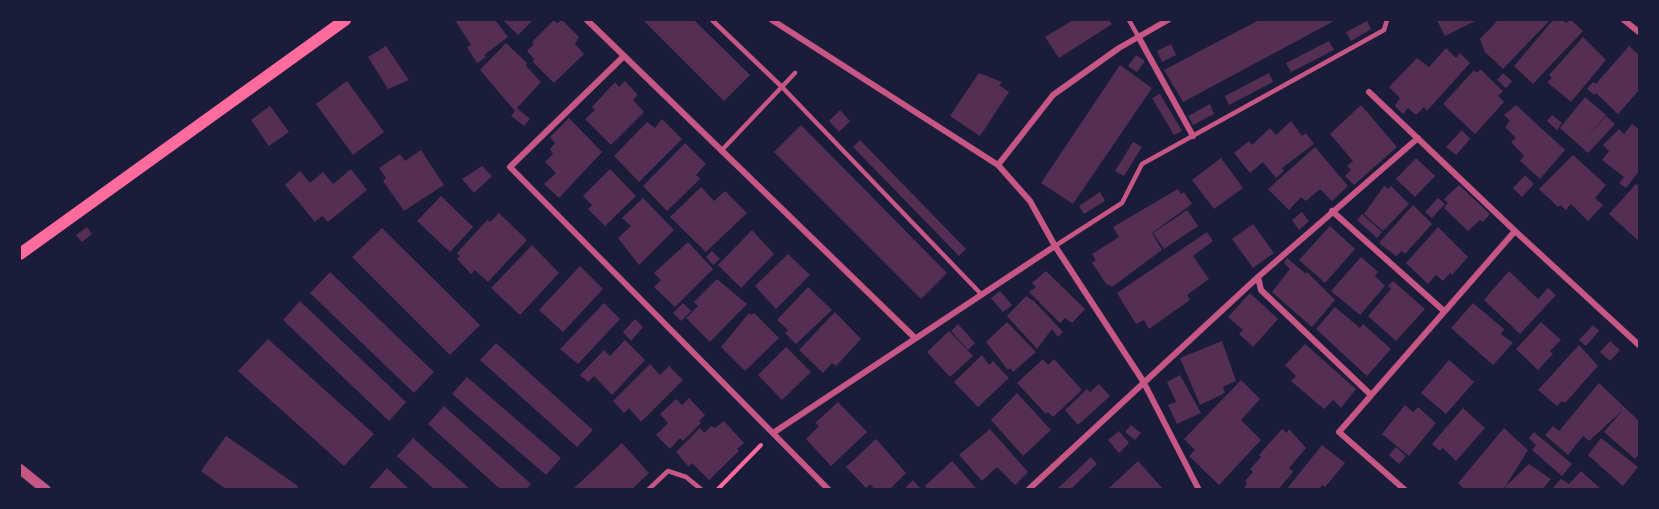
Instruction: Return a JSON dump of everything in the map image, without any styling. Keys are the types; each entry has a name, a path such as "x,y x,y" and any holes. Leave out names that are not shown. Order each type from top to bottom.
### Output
{"main road":[{"path":"20,254 345,20"}],"street":[{"path":"587,20 914,337"},
{"path":"772,20 998,165 1030,201 1055,246 1143,381 1199,489"},
{"path":"998,165 1053,95 1138,36 1168,20"},
{"path":"1624,20 1640,33"},
{"path":"1138,36 1193,136"},
{"path":"623,57 510,167 829,489"},
{"path":"1370,92 1515,231 1640,346"},
{"path":"1028,489 1258,277 1418,138"},
{"path":"1332,211 1444,311"},
{"path":"1405,489 1339,432 1515,231"},
{"path":"773,433 914,337 1055,246"},
{"path":"1258,277 1261,290 1371,395"},
{"path":"20,469 45,489"}],"lane":[{"path":"712,20 782,87 981,294"},
{"path":"1130,20 1138,36"},
{"path":"1055,246 1122,203 1142,164 1384,30 1387,20"},
{"path":"721,151 795,73"},
{"path":"648,489 668,471 686,477 702,489"}],"path":[{"path":"717,489 773,433"}],"building":[{"path":"455,20 495,20 508,37 477,63 467,47 471,45"},
{"path":"503,20 533,20 518,35"},
{"path":"554,20 557,23 562,20 579,37 575,44 584,54 554,83 533,62 534,59 527,51 534,44 532,42"},
{"path":"643,20 694,20 750,75 724,101"},
{"path":"1073,20 1109,20 1112,24 1059,58 1045,37"},
{"path":"1259,20 1336,20 1183,102 1164,70"},
{"path":"1437,20 1477,20 1445,36"},
{"path":"1498,20 1549,21 1503,69 1485,52 1480,39"},
{"path":"1553,20 1562,20 1566,23 1571,20 1583,31 1533,84 1514,66"},
{"path":"1367,21 1371,29 1351,41 1346,32"},
{"path":"1583,37 1606,60 1571,102 1547,82 1552,78 1549,75"},
{"path":"1329,41 1334,50 1291,72 1286,63"},
{"path":"506,43 527,63 526,66 541,82 517,108 530,119 524,126 511,116 515,111 480,70"},
{"path":"1171,44 1176,55 1162,62 1157,51"},
{"path":"386,46 409,80 388,89 368,57"},
{"path":"1629,46 1640,56 1640,89 1618,114 1596,93 1594,95 1587,89 1593,82 1596,84"},
{"path":"1446,48 1456,58 1460,53 1470,63 1427,111 1424,107 1416,115 1408,108 1403,114 1395,106 1400,98 1389,87 1417,58 1429,67"},
{"path":"1136,55 1145,61 1137,72 1128,66"},
{"path":"1120,65 1152,88 1073,204 1041,183"},
{"path":"1480,69 1503,91 1498,96 1504,102 1475,134 1443,104 1474,70 1477,73"},
{"path":"979,73 1002,82 999,85 1009,92 980,136 950,116"},
{"path":"1269,73 1273,82 1229,105 1225,96"},
{"path":"1503,73 1512,81 1506,88 1497,80"},
{"path":"347,81 384,132 353,155 316,104"},
{"path":"625,81 638,95 633,100 644,112 611,145 585,119 595,110 592,107 615,82 619,87"},
{"path":"1160,94 1182,131 1174,135 1152,98"},
{"path":"1585,97 1606,115 1582,143 1606,116 1615,124 1588,153 1560,128"},
{"path":"1210,104 1214,114 1193,125 1188,116"},
{"path":"1361,105 1397,147 1354,185 1345,176 1351,170 1347,166 1353,161 1330,134"},
{"path":"1516,105 1565,150 1540,179 1520,161 1524,156 1511,142 1516,138 1505,127 1510,121 1504,115"},
{"path":"270,106 289,132 269,146 251,120"},
{"path":"840,110 850,121 839,132 829,121"},
{"path":"1552,115 1562,123 1557,130 1547,121"},
{"path":"569,118 602,152 559,198 544,184 556,173 545,162 553,154 550,149 555,143 550,137"},
{"path":"662,119 682,139 639,182 614,156 647,122 655,128"},
{"path":"1291,121 1302,136 1306,133 1314,144 1282,168 1284,171 1276,178 1263,162 1250,173 1234,153 1249,141 1252,145 1270,128 1276,135"},
{"path":"1632,124 1640,130 1640,170 1626,188 1619,183 1624,177 1602,160 1609,151 1603,145 1619,129 1624,134"},
{"path":"801,125 947,273 921,299 774,152"},
{"path":"1462,130 1470,139 1456,155 1446,147"},
{"path":"860,140 966,249 959,256 853,147"},
{"path":"1133,142 1142,147 1124,176 1115,171"},
{"path":"685,143 706,164 696,175 700,179 667,211 643,186"},
{"path":"1315,147 1348,186 1332,201 1320,189 1306,201 1301,197 1289,210 1268,189"},
{"path":"421,150 444,185 404,211 383,181 386,178 379,168 400,154 405,161"},
{"path":"1573,155 1606,185 1595,198 1603,205 1588,221 1571,204 1566,210 1560,205 1558,207 1539,189"},
{"path":"1221,158 1243,188 1214,209 1192,180"},
{"path":"1416,158 1435,176 1415,197 1396,179"},
{"path":"482,166 492,176 474,193 462,179"},
{"path":"351,169 367,190 328,222 322,216 315,222 285,185 300,171 310,183 323,172 333,184"},
{"path":"610,169 636,196 605,226 588,209 592,205 583,196"},
{"path":"1525,175 1534,184 1522,197 1513,188"},
{"path":"1636,184 1640,187 1640,242 1609,214"},
{"path":"1459,185 1490,214 1483,222 1480,220 1468,231 1444,208 1448,203 1444,199"},
{"path":"1384,186 1388,189 1391,186 1409,204 1383,231 1364,214"},
{"path":"701,187 714,201 725,191 747,213 706,252 670,217"},
{"path":"1178,189 1181,194 1184,192 1192,204 1152,233 1162,250 1112,287 1107,285 1092,263 1096,260 1092,254 1119,237 1113,227"},
{"path":"1100,192 1105,201 1084,214 1079,206"},
{"path":"441,196 473,227 450,252 417,221"},
{"path":"643,198 674,230 639,265 618,238 631,226 622,218"},
{"path":"1438,198 1445,204 1432,218 1425,212"},
{"path":"1413,205 1432,224 1405,254 1402,251 1396,256 1379,243"},
{"path":"1187,210 1198,226 1164,249 1153,233"},
{"path":"1302,212 1309,221 1299,230 1292,220"},
{"path":"499,213 527,240 488,282 475,270 471,274 457,259 460,256 457,253 487,220 490,222"},
{"path":"1362,214 1382,232 1377,238 1357,220"},
{"path":"1253,224 1274,253 1253,268 1232,239"},
{"path":"1330,226 1355,249 1325,283 1299,260"},
{"path":"87,227 92,234 82,242 76,235"},
{"path":"1438,227 1468,257 1452,275 1450,273 1443,281 1436,275 1428,284 1406,263"},
{"path":"382,228 480,325 450,355 352,257"},
{"path":"752,230 774,254 741,288 718,265"},
{"path":"1207,232 1213,241 1193,256 1209,279 1187,295 1190,300 1149,329 1144,320 1136,324 1117,293"},
{"path":"688,242 713,269 675,307 654,287 661,280 654,273"},
{"path":"532,245 559,273 520,315 491,288"},
{"path":"712,251 720,259 713,265 706,257"},
{"path":"788,254 810,275 776,309 755,286"},
{"path":"1361,257 1378,272 1375,276 1385,286 1360,315 1331,291"},
{"path":"1287,258 1306,274 1307,272 1335,300 1312,327 1272,292 1290,269 1284,263"},
{"path":"580,266 603,289 563,332 539,310"},
{"path":"1046,271 1085,309 1072,323 1065,318 1060,323 1029,292 1036,287 1032,283"},
{"path":"1509,271 1538,299 1548,288 1556,295 1520,334 1484,300"},
{"path":"330,272 434,372 414,393 310,293"},
{"path":"717,279 747,304 710,342 686,318 698,306 694,302"},
{"path":"1393,281 1425,309 1396,341 1368,316 1391,289 1388,286"},
{"path":"808,287 832,310 796,344 785,333 788,330 777,320"},
{"path":"1000,291 1012,305 1003,312 991,298"},
{"path":"1250,293 1278,319 1253,347 1239,334 1243,330 1228,317"},
{"path":"1026,296 1034,301 1063,332 1058,337 1052,329 1037,349 1007,316"},
{"path":"300,301 406,402 389,421 283,320"},
{"path":"604,303 620,319 578,364 560,349"},
{"path":"683,303 691,311 681,321 673,313"},
{"path":"1473,303 1504,329 1501,334 1513,343 1493,365 1451,328"},
{"path":"1335,307 1360,328 1363,324 1391,349 1367,376 1316,329"},
{"path":"835,312 861,339 836,366 832,363 823,373 799,350"},
{"path":"749,313 751,315 754,313 779,338 745,371 721,347"},
{"path":"635,319 643,327 631,341 623,332"},
{"path":"1007,322 1036,352 1013,372 1010,368 1008,370 986,342"},
{"path":"1541,322 1561,340 1550,351 1553,354 1538,370 1516,349"},
{"path":"958,324 975,343 968,350 951,331"},
{"path":"1593,325 1599,331 1586,346 1579,340"},
{"path":"949,331 973,356 950,377 927,352"},
{"path":"268,339 374,434 344,466 238,371"},
{"path":"625,340 645,360 612,395 594,376 588,382 580,375 604,350 610,356"},
{"path":"1222,341 1236,381 1223,387 1225,393 1200,405 1180,358"},
{"path":"1610,341 1620,350 1610,361 1600,352"},
{"path":"496,343 593,430 577,447 480,360"},
{"path":"1305,344 1356,389 1341,408 1333,400 1324,409 1291,381 1296,376 1285,365"},
{"path":"1579,345 1598,366 1565,403 1562,401 1557,406 1538,390"},
{"path":"786,347 811,372 782,400 758,375"},
{"path":"982,355 989,365 993,361 1009,378 978,407 954,382"},
{"path":"1043,359 1048,365 1054,359 1082,390 1053,417 1048,412 1046,414 1017,383"},
{"path":"1449,360 1474,382 1446,414 1421,393"},
{"path":"650,364 660,375 669,366 683,380 641,422 629,408 624,413 613,401"},
{"path":"1180,375 1201,413 1177,424 1168,405 1176,402 1167,382"},
{"path":"467,377 561,458 546,475 452,394"},
{"path":"1241,380 1260,399 1241,420 1261,440 1219,485 1189,456 1195,450 1184,439"},
{"path":"1599,383 1640,422 1640,453 1635,459 1604,432 1623,410 1589,441 1583,436 1568,455 1545,435 1553,426 1559,431"},
{"path":"1099,384 1110,396 1078,425 1065,410 1087,389 1090,392"},
{"path":"1017,393 1051,430 1023,456 991,420"},
{"path":"689,398 705,415 699,421 701,423 683,441 680,438 670,449 656,435 668,423 660,414 676,399 682,405"},
{"path":"838,402 867,432 831,466 806,439 819,426 815,423"},
{"path":"1405,405 1413,412 1418,407 1436,423 1409,456 1382,434"},
{"path":"444,406 531,484 526,490 501,490 428,424"},
{"path":"1463,408 1485,428 1456,461 1443,448 1440,451 1432,444"},
{"path":"724,421 744,443 737,449 739,451 709,480 692,463 689,467 676,452 700,428 704,433 711,426 715,428"},
{"path":"1131,425 1141,433 1135,440 1125,432"},
{"path":"1504,428 1528,450 1505,487 1501,490 1465,490 1458,483"},
{"path":"990,429 1028,472 1015,485 997,467 982,481 959,455"},
{"path":"1282,429 1287,433 1289,429 1306,448 1289,468 1293,472 1278,490 1243,490 1247,483 1245,481 1253,472 1250,469"},
{"path":"1119,431 1129,443 1119,453 1108,440"},
{"path":"1534,432 1572,464 1562,476 1532,450 1536,445 1529,438"},
{"path":"226,436 298,486 296,490 227,490 201,471"},
{"path":"413,438 471,490 435,490 397,456"},
{"path":"1601,438 1638,467 1623,486 1588,455"},
{"path":"876,439 906,473 889,490 875,490 870,484 866,488 846,467"},
{"path":"622,443 649,473 631,490 572,490"},
{"path":"1322,445 1345,463 1325,487 1322,485 1319,490 1286,490"},
{"path":"1396,447 1406,456 1399,464 1389,455"},
{"path":"1091,457 1097,464 1070,490 1056,490"},
{"path":"952,461 976,488 928,490 925,486"},
{"path":"1138,461 1164,490 1107,490"},
{"path":"1529,464 1551,479 1542,490 1508,490 1505,487"},
{"path":"387,468 410,490 369,488"},
{"path":"1581,471 1602,490 1551,490 1561,479 1569,484"},
{"path":"913,480 922,490 903,490"}]}
